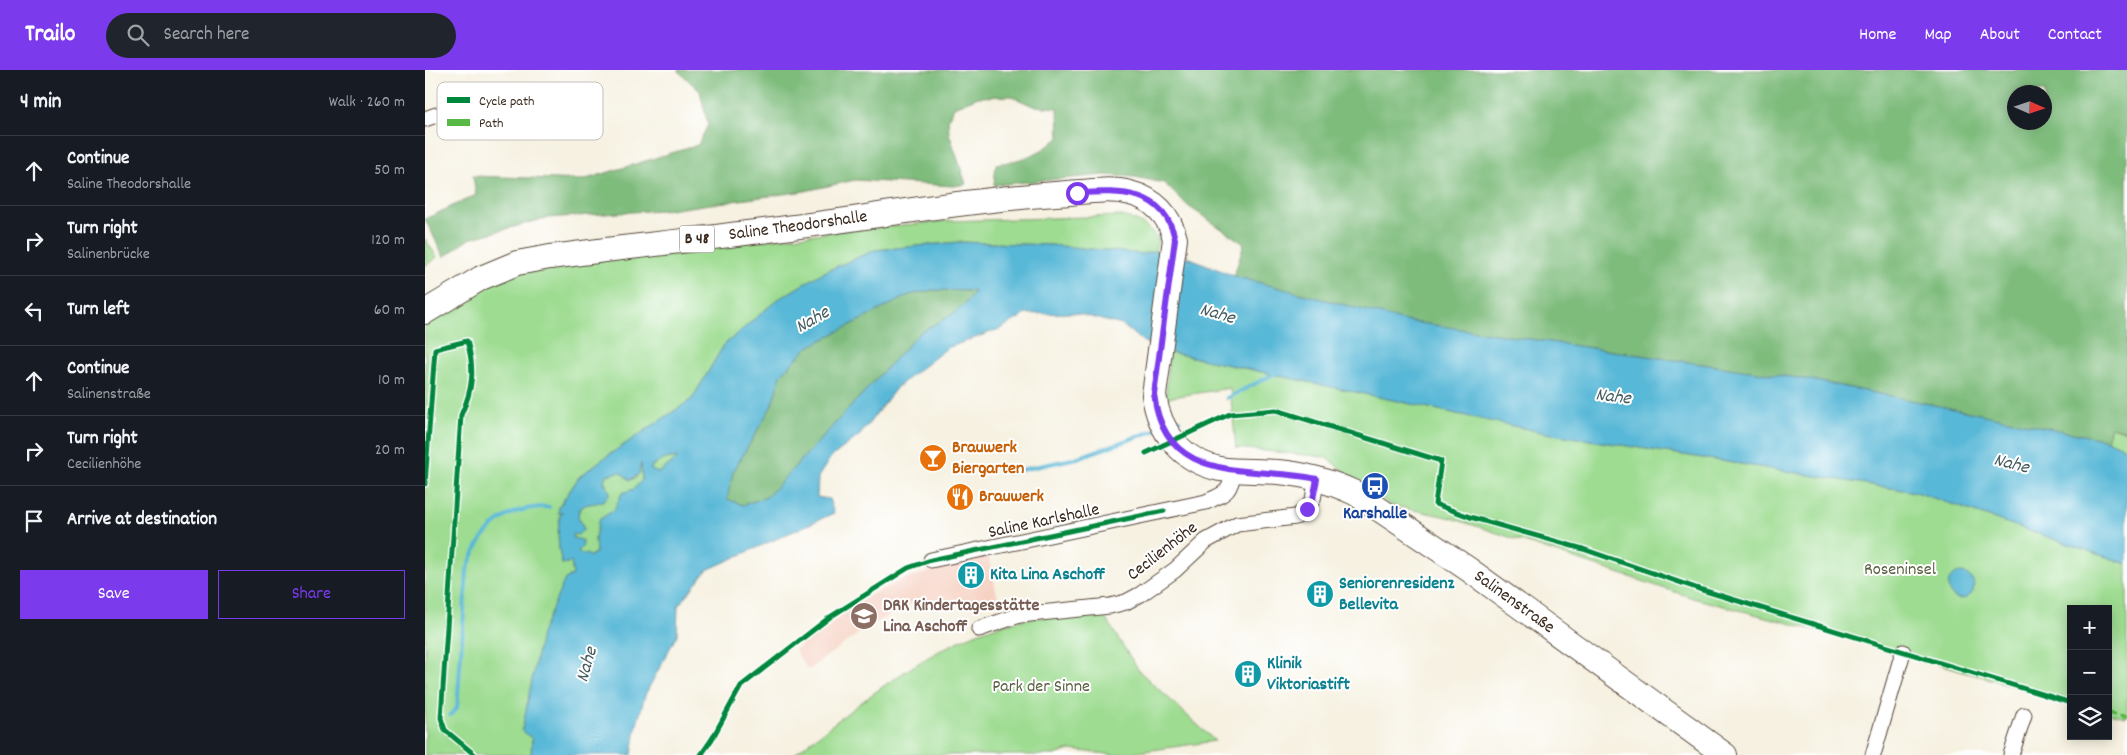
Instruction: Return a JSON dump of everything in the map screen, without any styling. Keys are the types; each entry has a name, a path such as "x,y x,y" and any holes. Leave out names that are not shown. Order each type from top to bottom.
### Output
{"main road":[{"name":"Saline Theodorshalle","path":"425,312 481,278 517,263 550,256 773,230 980,200 1121,192 1147,200 1161,210 1173,232 1154,394 1158,416 1163,428 1179,449 1204,464 1234,470"},
{"name":"Salinenstraße","path":"1234,470 1289,474 1317,479 1355,493 1421,536 1725,755"}],"street":[{"name":"Saline Karlshalle","path":"931,560 1206,502 1227,493 1232,485 1234,470"},
{"name":"Cecilienhöhe","path":"979,629 1020,615 1109,606 1126,602 1141,594 1175,570 1206,540 1237,524 1296,517 1307,509 1313,499 1317,479"},
{"path":"1873,755 1903,652"},
{"path":"2011,755 2024,715"}],"shaded area":[{"name":"DRK Kindertagesstätte Lina Aschoff","path":"988,555 998,599 909,604 866,628 808,670 795,650 867,597 904,579"}],"green space":[{"path":"677,70 2127,70 2127,431 2111,427 2107,440 1811,380 1406,321 1234,276 1244,244 1188,206 1164,183 1135,177 1104,175 994,185 996,164 1030,156 1059,138 1058,108 1033,106 1011,96 978,97 954,107 948,119 949,133 966,184 954,186 855,180 805,191 675,209 547,218 469,239 444,257 425,219 476,195 473,176 583,180 698,145 708,125 700,91"},
{"path":"1122,216 1142,224 1158,238 1155,251 1142,254 1051,245 959,242 875,250 822,273 777,300 724,345 692,399 579,477 559,507 559,512 563,513 563,515 560,515 558,527 562,564 571,562 573,575 532,739 531,755 425,755 425,321 519,269 859,229 947,221"},
{"path":"425,239 437,257 425,266"},
{"path":"932,290 974,291 957,311 919,333 767,497 743,505 726,499 733,472 771,407 781,375 791,364 808,347 909,295"},
{"name":"Roseninsel","path":"1169,352 1546,433 1916,492 2127,564 2127,717 2112,714 2112,605 2067,605 2067,702 1903,653 1693,598 1452,518 1390,505 1325,457 1236,448 1230,388 1166,398"},
{"path":"2111,427 2127,432 2127,449 2107,440"},
{"path":"677,457 677,459 658,473 651,470 652,466 665,459"},
{"path":"641,462 642,480 634,489 622,493 614,510 599,520 595,538 596,552 590,556 580,554 573,534 583,524 578,517 578,512 586,503 591,504 607,485 603,479 606,475 620,472 630,480 636,478"},
{"name":"Park der Sinne","path":"1102,613 1139,671 1215,741 1117,755 1070,750 1055,755 793,755 901,674 930,656 960,641 991,628 1022,620"}],"water":[{"name":"Nahe","path":"959,242 1051,245 1142,254 1155,251 1183,255 1234,276 1406,321 1811,380 2107,440 2127,449 2127,564 1916,492 1546,433 1169,352 1144,342 1122,325 1075,313 1026,314 1002,328 947,348 897,387 860,435 831,457 818,477 817,497 829,499 834,513 707,570 678,606 677,635 645,695 636,728 632,755 531,755 532,739 522,730 541,634 565,579 573,575 571,562 562,564 558,528 560,515 563,513 558,513 559,507 579,477 692,399 724,345 777,300 822,273 875,250","holes":["932,290 974,291 957,311 919,333 767,497 743,505 727,499 733,472 771,407 781,375 791,364 808,347 909,295","677,457 677,459 658,473 651,470 652,465 665,459","641,463 642,480 634,489 622,493 614,510 599,520 595,538 596,553 590,556 580,554 578,551 583,546 582,540 573,538 573,534 578,535 584,529 578,517 579,510 586,505 597,503 606,498 610,492 604,482 606,475 620,472 630,480 639,474"]},
{"path":"1961,573 1970,577 1974,586 1970,595 1961,599 1952,595 1948,586 1952,577"}],"waterway":[{"path":"1227,398 1276,373"},
{"path":"1172,423 1179,420"},
{"path":"1007,473 1077,458 1156,430"},
{"path":"450,715 457,708 467,570 473,555 487,532 507,516 533,508 549,507"}],"marked path":[{"path":"2112,714 2127,717"}],"cycle path":[{"path":"425,484 435,349 467,341 472,370 470,388 461,415 441,718 445,730 475,755"},
{"path":"1146,453 1230,414 1276,410 1441,461 1435,504 1470,517 1583,549 1699,589 2067,702"},
{"path":"701,755 741,686 830,617 908,568 931,560 1164,511"}],"place":[{"name":"Brauwerk Biergarten","path":"933,458"},
{"name":"Karshalle","path":"1375,486"},
{"name":"Brauwerk","path":"960,497"},
{"name":"Kita Lina Aschoff","path":"971,575"},
{"name":"Seniorenresidenz Bellevita","path":"1320,594"},
{"name":"DRK Kindertagesstätte Lina Aschoff","path":"864,616"},
{"name":"Klinik Viktoriastift","path":"1248,674"}],"route":[{"path":"1077,193 1112,191 1130,193 1155,205 1172,224 1175,239 1154,383 1155,406 1163,428 1170,439 1179,449 1198,462 1221,469 1297,474 1317,479 1313,499 1307,509"}]}
